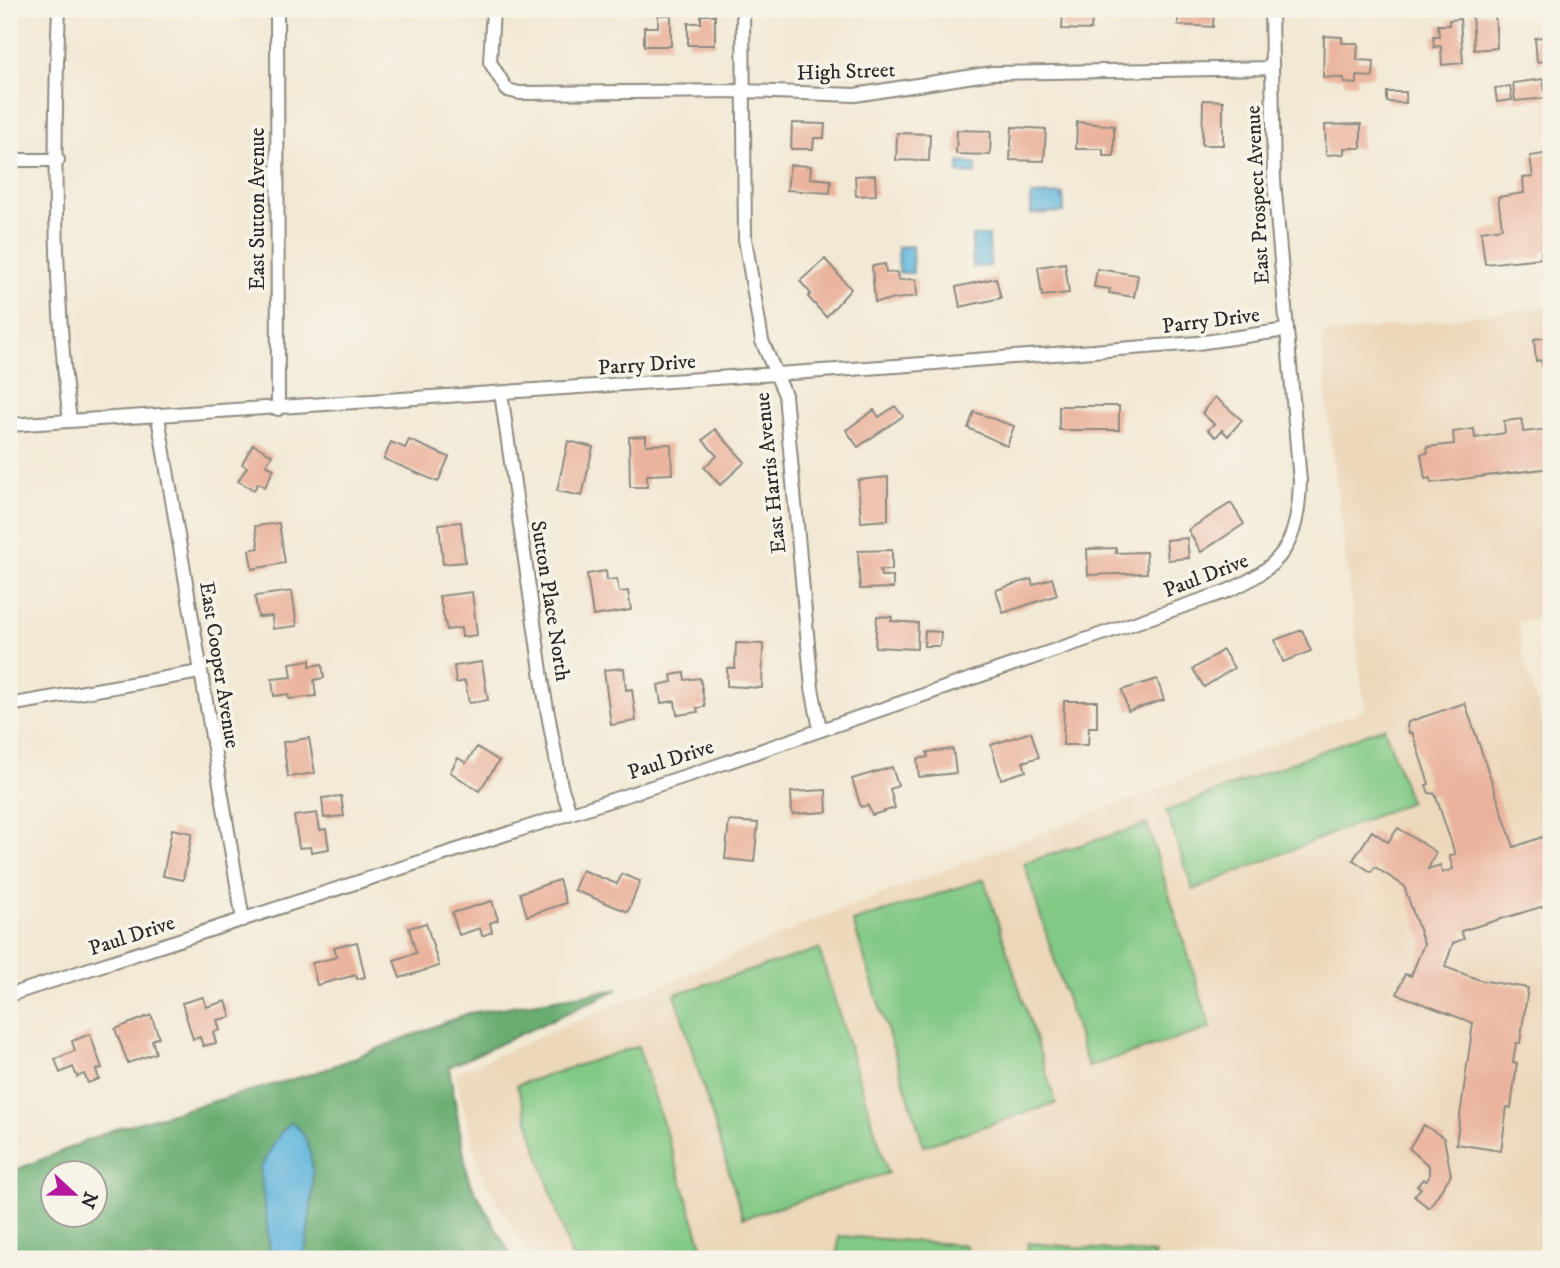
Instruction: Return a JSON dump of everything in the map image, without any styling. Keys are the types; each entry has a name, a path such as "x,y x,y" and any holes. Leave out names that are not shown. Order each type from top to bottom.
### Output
{"street":[{"path":"59,9 57,259 70,421"},
{"name":"East Sutton Avenue","path":"277,9 278,409"},
{"name":"High Street","path":"493,9 490,62 508,90 744,91 855,95 992,73 1272,68"},
{"name":"East Harris Avenue","path":"743,9 743,187 748,264 762,341 785,395 812,688 820,729"},
{"name":"East Prospect Avenue","path":"1271,9 1274,180 1300,504"},
{"path":"9,160 58,160"},
{"name":"Parry Drive","path":"9,425 278,409 1198,343 1286,330"},
{"name":"Sutton Place North","path":"501,393 544,692 561,786 570,812"},
{"name":"East Cooper Avenue","path":"158,417 243,920"},
{"name":"Paul Drive","path":"9,995 820,729 1255,580 1268,571 1284,551 1300,504"},
{"path":"9,705 201,672"}],"shaded area":[{"path":"1551,306 1551,614 1519,623 1522,654 1551,749 1549,1259 530,1259 479,1169 455,1073 830,914 1365,710 1328,416 1322,335"}],"green space":[{"path":"1384,727 1410,802 1193,890 1166,811"},
{"path":"1147,824 1211,1028 1088,1067 1024,863"},
{"path":"984,879 1056,1103 924,1146 853,922"},
{"path":"819,949 888,1173 743,1218 675,994"},
{"path":"619,989 449,1067 468,1178 513,1259 9,1259 9,1173 38,1161 38,1230 108,1230 108,1160 40,1160 115,1129 318,1072 469,1013"},
{"path":"638,1046 703,1248 669,1259 572,1259 517,1085"},
{"path":"839,1236 966,1245 965,1259 837,1259"},
{"path":"1028,1243 1155,1254 1155,1259 1027,1259"}],"water":[{"path":"959,162 976,164 976,174 958,173"},
{"path":"1063,194 1064,212 1031,214 1031,195"},
{"path":"972,236 989,236 990,266 973,267"},
{"path":"912,246 913,273 899,273 898,247"},
{"path":"291,1122 302,1133 309,1148 312,1166 311,1206 304,1259 271,1259 260,1168 280,1133"}],"building":[{"path":"1063,9 1105,9 1105,19 1092,19 1091,30 1062,29"},
{"path":"1178,9 1214,9 1213,27 1178,25"},
{"path":"1495,13 1497,48 1474,50 1472,14"},
{"path":"658,15 671,15 671,46 644,46 644,27 658,27"},
{"path":"701,15 715,15 715,45 688,45 688,23 701,23"},
{"path":"1460,19 1463,63 1442,65 1441,46 1434,47 1433,36 1439,36 1438,25 1449,25 1449,20"},
{"path":"1324,36 1342,37 1342,43 1358,43 1357,60 1374,61 1373,77 1357,76 1357,84 1344,83 1344,78 1323,77"},
{"path":"1551,36 1551,70 1547,71 1546,61 1537,62 1535,38"},
{"path":"1543,79 1546,98 1515,101 1513,83"},
{"path":"1510,86 1512,100 1497,102 1495,88"},
{"path":"1387,92 1406,92 1406,103 1387,102"},
{"path":"1203,100 1223,101 1223,145 1202,145"},
{"path":"1077,122 1114,126 1114,156 1103,156 1103,149 1076,149"},
{"path":"792,123 825,124 824,138 814,138 813,149 791,149"},
{"path":"1361,124 1361,148 1344,148 1344,154 1326,155 1325,125"},
{"path":"1012,127 1046,129 1044,161 1010,160"},
{"path":"957,130 991,131 990,155 956,154"},
{"path":"897,133 930,134 929,161 896,160"},
{"path":"1551,153 1551,251 1541,252 1542,258 1485,264 1481,231 1502,228 1498,197 1524,193 1523,178 1533,177 1530,156"},
{"path":"790,165 811,166 810,178 831,180 830,193 787,190"},
{"path":"875,175 876,195 856,196 855,176"},
{"path":"825,259 851,289 826,317 808,297 811,294 800,281"},
{"path":"1065,263 1069,293 1042,296 1038,267"},
{"path":"885,264 886,273 897,272 898,280 916,279 917,296 875,302 872,266"},
{"path":"1097,269 1138,275 1134,297 1109,293 1110,289 1094,287"},
{"path":"996,278 1001,298 960,307 956,287"},
{"path":"1551,337 1551,369 1543,370 1541,360 1536,361 1534,339"},
{"path":"1215,397 1242,420 1228,436 1222,430 1216,437 1208,430 1214,424 1202,413"},
{"path":"895,406 903,416 858,447 846,430 874,410 879,417"},
{"path":"1059,406 1119,406 1119,430 1059,430"},
{"path":"974,412 1014,426 1007,446 968,428"},
{"path":"1522,419 1523,432 1551,429 1551,468 1431,483 1430,478 1425,479 1421,454 1428,453 1427,447 1454,444 1453,432 1474,429 1475,438 1505,433 1504,421"},
{"path":"715,429 745,462 720,485 704,467 717,456 703,440"},
{"path":"646,436 646,445 671,444 672,474 647,475 647,487 630,487 629,437"},
{"path":"409,440 449,457 438,482 384,459 391,442 405,448"},
{"path":"568,441 593,447 582,496 557,491"},
{"path":"253,444 272,455 266,465 274,469 265,487 258,483 254,490 238,481 247,467 242,464"},
{"path":"888,477 888,520 861,522 858,480"},
{"path":"1231,503 1244,524 1201,552 1188,530"},
{"path":"461,522 465,562 443,564 439,524"},
{"path":"279,523 285,563 252,569 249,550 259,548 255,526"},
{"path":"1187,538 1189,558 1168,560 1166,540"},
{"path":"1116,548 1116,553 1146,552 1147,573 1088,575 1087,549"},
{"path":"892,550 892,570 880,570 881,576 893,576 893,588 860,589 858,551"},
{"path":"606,571 607,580 617,579 619,592 628,591 631,610 593,616 587,574"},
{"path":"1052,578 1057,595 1003,613 996,590 1031,579 1033,585"},
{"path":"292,591 297,626 273,629 272,616 258,617 255,596"},
{"path":"472,592 477,635 462,637 461,628 447,630 439,596"},
{"path":"877,616 892,617 891,621 918,623 917,649 875,647"},
{"path":"1302,630 1311,651 1283,662 1275,640"},
{"path":"925,631 941,632 940,646 924,646"},
{"path":"736,643 763,644 762,688 727,686 727,668 735,668"},
{"path":"1223,650 1234,668 1204,687 1193,669"},
{"path":"310,660 310,666 322,664 324,678 314,680 316,696 289,699 288,694 274,696 272,679 292,677 290,663"},
{"path":"482,662 488,700 469,703 465,681 456,683 454,666"},
{"path":"624,668 626,690 632,689 636,721 611,725 604,670"},
{"path":"684,673 685,680 700,678 705,707 697,708 698,712 677,715 675,701 661,703 658,685 672,682 671,675"},
{"path":"1157,679 1164,700 1128,711 1122,690"},
{"path":"1064,701 1097,701 1097,727 1089,727 1088,745 1063,745"},
{"path":"1465,703 1514,847 1551,834 1551,904 1461,931 1464,939 1453,943 1445,967 1480,980 1528,988 1520,1043 1516,1043 1513,1063 1517,1063 1511,1108 1507,1107 1501,1151 1456,1144 1473,1023 1397,994 1405,974 1411,976 1424,944 1404,886 1375,867 1371,872 1353,860 1372,831 1388,842 1398,828 1436,852 1428,869 1440,865 1442,873 1453,869 1449,856 1455,854 1435,794 1429,793 1426,785 1429,784 1412,732 1409,733 1407,726 1408,722"},
{"path":"1031,732 1039,757 1023,762 1026,771 1001,779 991,745"},
{"path":"309,738 315,773 288,777 283,742"},
{"path":"477,747 499,761 479,791 450,772 458,758 466,763"},
{"path":"953,749 956,773 919,777 917,759 928,757 927,752"},
{"path":"892,767 898,786 890,789 895,808 872,815 868,805 861,807 852,779"},
{"path":"826,790 827,812 792,814 791,792"},
{"path":"341,796 344,816 324,818 322,798"},
{"path":"317,813 320,830 326,829 329,849 311,852 310,847 299,848 294,816"},
{"path":"729,821 758,823 754,862 725,859"},
{"path":"172,829 192,833 183,880 163,876"},
{"path":"582,870 617,884 622,874 640,881 628,912 574,890"},
{"path":"559,880 566,903 527,916 520,893"},
{"path":"492,901 498,920 490,923 492,932 482,936 480,928 459,935 452,913"},
{"path":"426,923 439,966 400,978 394,960 416,953 409,928"},
{"path":"357,942 365,977 357,979 356,975 317,985 312,963 337,957 334,947"},
{"path":"203,997 206,1007 226,1001 231,1017 217,1020 220,1030 213,1032 216,1043 203,1046 200,1037 193,1039 182,1003"},
{"path":"151,1015 159,1037 152,1040 156,1053 128,1063 115,1029"},
{"path":"90,1034 102,1068 96,1070 99,1079 88,1083 84,1074 77,1077 73,1067 60,1073 55,1059 75,1051 72,1041"},
{"path":"1424,1125 1444,1138 1451,1175 1429,1208 1414,1196 1421,1188 1417,1186 1429,1177 1429,1166 1409,1148"}]}
